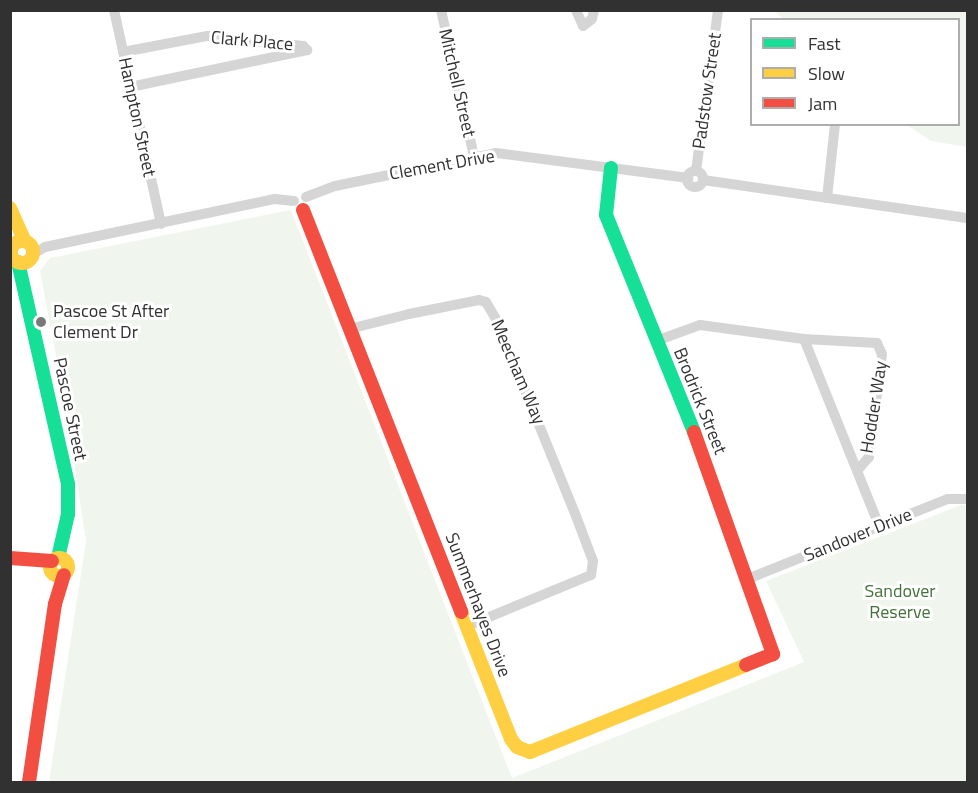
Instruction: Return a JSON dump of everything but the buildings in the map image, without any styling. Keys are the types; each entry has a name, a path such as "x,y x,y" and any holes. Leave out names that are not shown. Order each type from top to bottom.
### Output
{"street":[{"name":"Hampton Street","path":"114,10 160,224"},
{"name":"Mitchell Street","path":"441,10 474,156"},
{"path":"576,10 583,26 592,19 594,10"},
{"name":"Padstow Street","path":"695,176 718,10"},
{"name":"Clark Place","path":"123,52 207,36 303,46 307,50 130,87"},
{"path":"827,198 835,126"},
{"name":"Clement Drive","path":"28,250 275,199 301,202 335,186 474,156 518,154 611,168 695,176 968,218"},
{"name":"Brodrick Street","path":"611,168 606,215 750,578 773,647"},
{"name":"Summerhayes Drive","path":"301,202 511,739 517,747 530,752 769,658 773,647"},
{"name":"Pascoe Street","path":"11,212 28,250 27,291 68,484 66,535 58,567 55,604 29,783"},
{"name":"Meecham Way","path":"349,329 455,305 486,302 496,319 576,516 593,561 596,577 467,626"},
{"name":"Hodder Way","path":"656,341 700,325 804,339 877,343 881,347 869,457 857,471"},
{"name":"Hodder Way","path":"804,339 879,526"},
{"name":"Sandover Drive","path":"750,578 948,499 968,499"},
{"path":"10,558 58,567"},
{"path":"10,567 58,567"}],"green space":[{"path":"775,11 967,11 967,147 931,141 908,126 960,126 960,18 782,18"},
{"name":"Sandover Reserve","path":"291,210 512,778 804,662 766,581 961,505 968,506 967,782 49,782 86,541 64,398 40,271 50,258"}],"traffic: fast":[{"path":"611,168 606,215 694,432"},
{"path":"18,262 68,484 68,514 58,558"}],"traffic: slow":[{"path":"10,208 24,240"},
{"path":"22,241 30,244 33,252 30,260 22,263 14,260 11,252 14,244 22,241"},
{"path":"59,558 67,563 68,567 63,575 59,576 51,571 50,567 55,559 59,558"},
{"path":"461,612 511,739 517,747 530,752 746,665"}],"traffic: jam":[{"path":"303,210 461,612"},
{"path":"694,432 773,654 746,665"},
{"path":"10,558 52,561"},
{"path":"29,782 55,604 64,575"}],"place":[{"name":"Pascoe St After Clement Dr","path":"41,322"}]}
